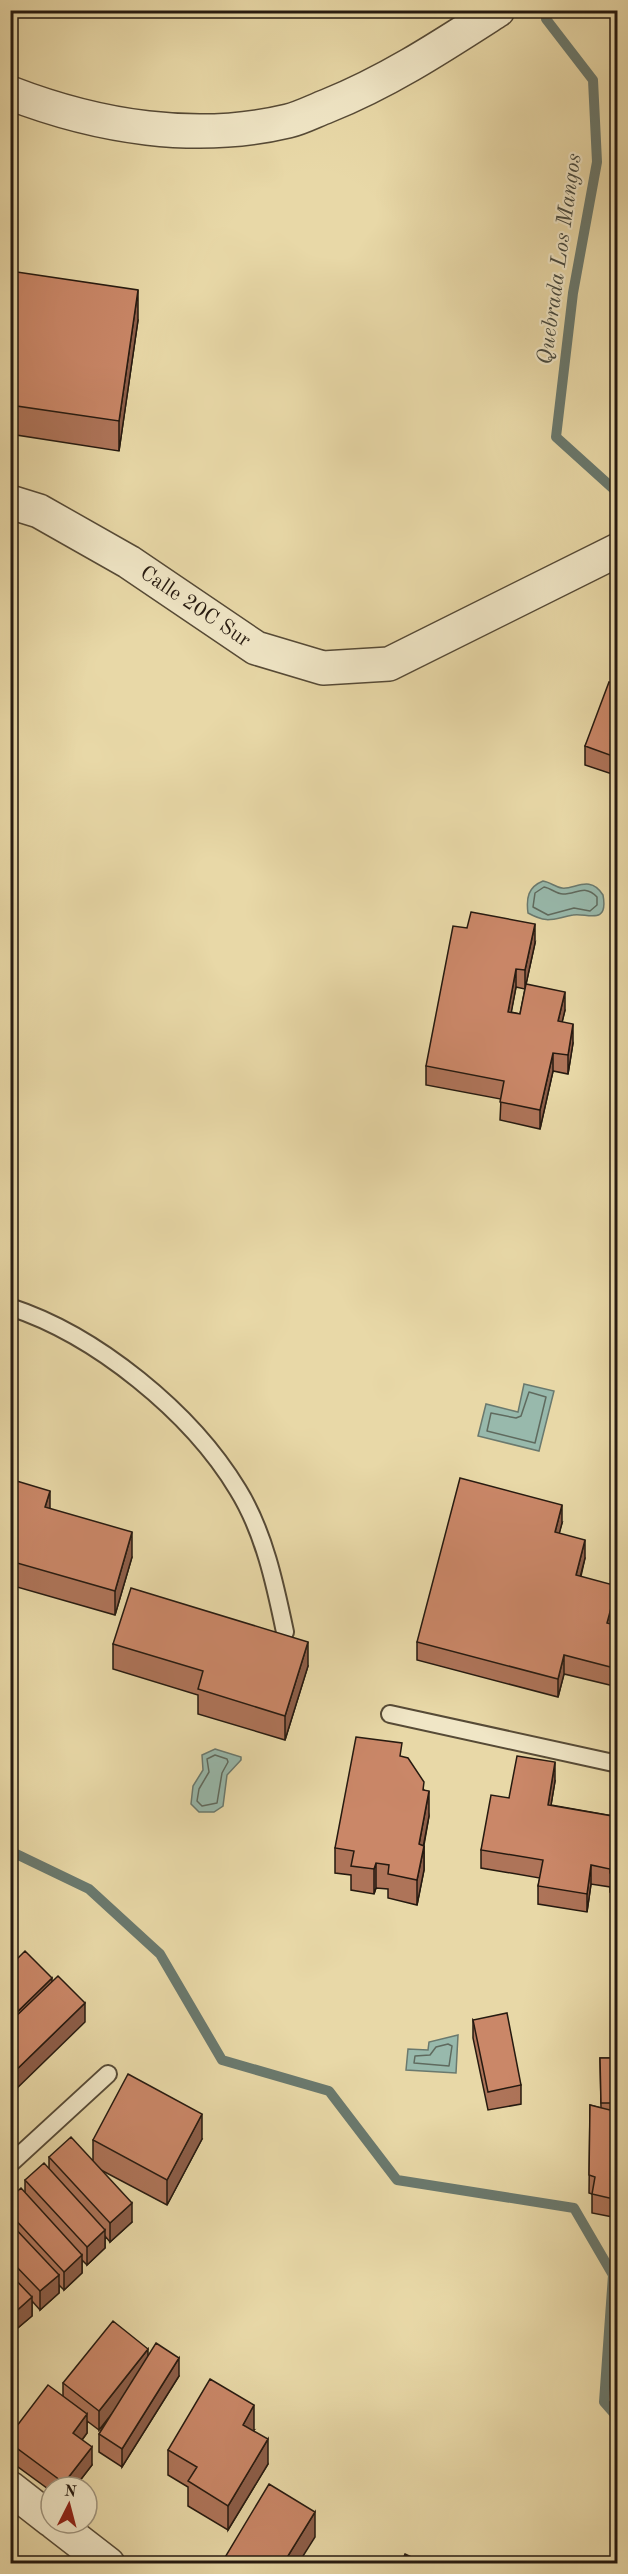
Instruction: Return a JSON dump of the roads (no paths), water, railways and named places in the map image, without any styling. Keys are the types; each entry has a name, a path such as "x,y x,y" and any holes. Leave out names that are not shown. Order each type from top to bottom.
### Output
{"street":[{"path":"19,99 168,132 229,131 290,120 395,75 498,10"},
{"name":"Calle 20C Sur","path":"10,502 39,511 129,562 256,648 323,668 389,664 618,550"},
{"path":"10,2488 39,2511"},
{"path":"71,2535 108,2564"}],"lane":[{"path":"10,1307 32,1314 91,1344 154,1392 206,1446 238,1490 260,1534 285,1632"},
{"path":"390,1714 618,1764"},
{"path":"11,2161 108,2074"}],"water":[{"path":"543,881 562,888 582,884 593,885 603,895 603,911 595,916 573,915 550,920 528,913 529,894 534,886"},
{"path":"524,1384 554,1391 539,1451 478,1436 486,1404 518,1412"},
{"path":"215,1749 241,1757 241,1760 227,1775 223,1806 214,1812 199,1812 191,1804 193,1786 203,1770 202,1755"},
{"path":"458,2035 456,2073 406,2070 408,2049 428,2050 429,2042"}],"waterway":[{"name":"Quebrada Los Mangos","path":"546,19 593,80 597,162 573,293 556,437 618,493"},
{"path":"10,1851 89,1889 160,1954 222,2060 329,2091 397,2180 574,2208 613,2275 604,2402 618,2418"}]}
